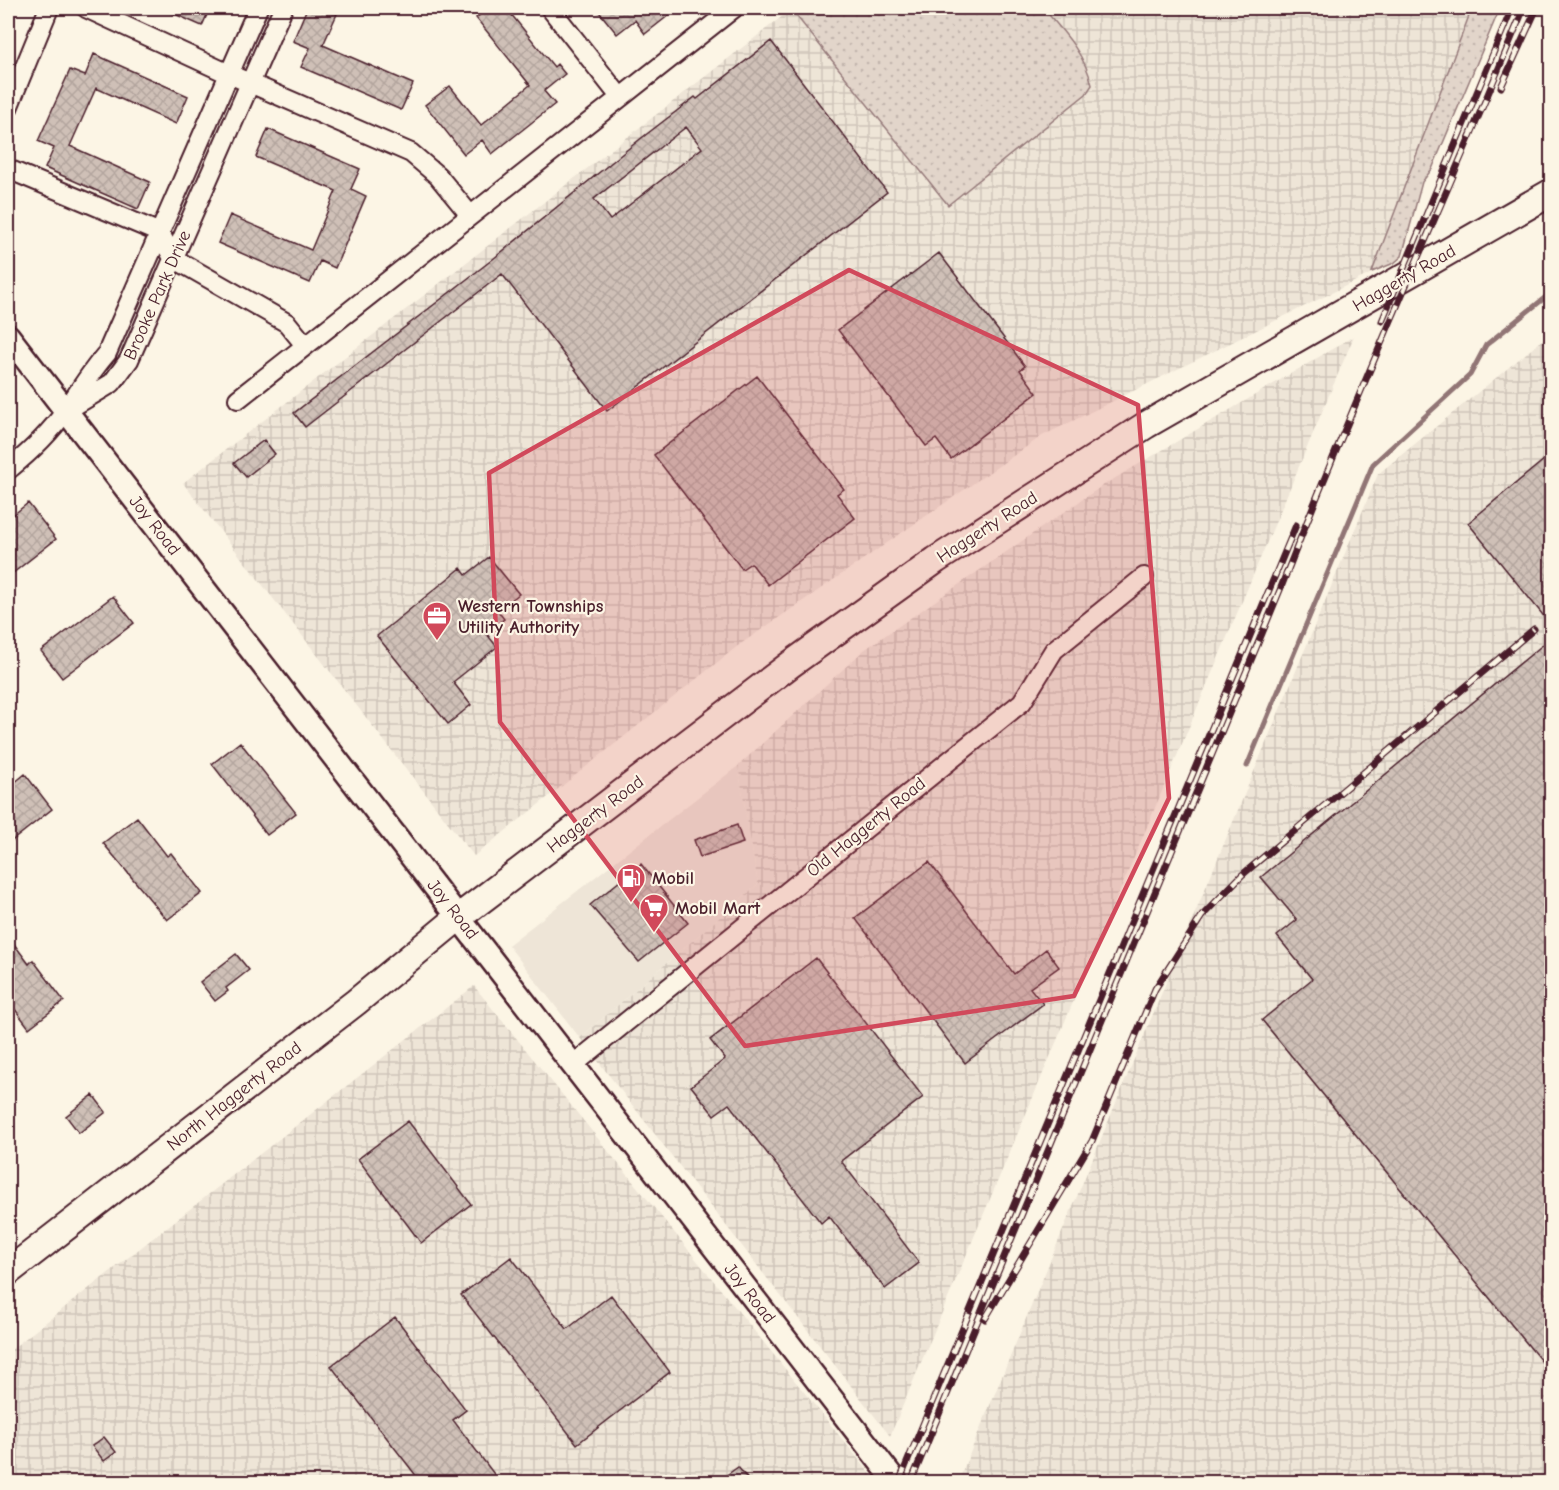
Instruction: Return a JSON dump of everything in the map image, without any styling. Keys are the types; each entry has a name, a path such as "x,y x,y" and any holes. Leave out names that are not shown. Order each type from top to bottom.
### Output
{"main road":[{"name":"Haggerty Road","path":"459,917 840,628 991,523 1146,425 1551,192"},
{"name":"North Haggerty Road","path":"8,1272 356,1002 459,917"}],"street":[{"path":"8,108 49,8"},
{"path":"86,8 229,74 411,153 438,176 470,216"},
{"name":"Brooke Park Drive","path":"66,411 86,377 107,353 258,8"},
{"name":"Brooke Park Drive","path":"66,411 117,378 129,360 283,8"},
{"path":"550,8 620,97"},
{"path":"238,399 734,8"},
{"path":"8,169 159,233 174,258 287,322 305,345"},
{"name":"Joy Road","path":"8,336 896,1482"},
{"path":"8,470 24,457 66,411"},
{"name":"Old Haggerty Road","path":"573,1065 1022,702 1054,650 1144,577"}],"highlighted area":[{"path":"849,270 1138,405 1169,798 1074,996 745,1046 500,722 489,473"}],"shaded area":[{"path":"790,8 1043,8 1079,53 1092,85 1086,94 948,205"},
{"path":"793,8 1485,8 1382,268 1042,436 739,645 474,856 183,483"},
{"path":"1472,8 1500,8 1432,169 1422,182 1402,256 1394,263 1372,272"},
{"path":"1551,333 1551,1482 958,1482 1378,474"},
{"path":"1354,336 890,1436 580,1038 758,884 738,766 864,650 1102,486"},
{"path":"738,766 758,884 580,1038 508,945"},
{"path":"474,986 877,1482 8,1482 8,1352"}],"building":[{"path":"161,8 210,8 202,26"},
{"path":"307,8 322,8 337,14 323,45 413,84 401,110 301,67 310,48 293,41"},
{"path":"489,8 506,8 554,67 557,64 565,74 544,91 555,104 492,154 482,140 464,154 425,105 450,86 481,125 530,85 476,18"},
{"path":"596,8 678,8 645,34 635,20 617,34"},
{"path":"771,41 887,192 607,411 502,274 305,427 294,413 493,259 639,140 695,97 697,99","holes":["686,127 702,148 610,220 594,199"]},
{"path":"94,54 188,96 176,124 96,88 70,146 150,182 138,209 45,168 54,148 38,141 70,70 85,76"},
{"path":"268,129 360,169 351,189 366,196 335,268 320,261 310,283 218,243 230,215 311,250 336,191 256,157"},
{"path":"939,253 1025,366 1020,370 1037,393 951,459 936,439 926,446 838,330"},
{"path":"757,376 844,489 837,494 855,518 768,585 751,563 742,569 654,455"},
{"path":"264,440 275,454 246,477 234,463"},
{"path":"1551,454 1551,625 1468,523"},
{"path":"28,503 56,539 8,577 8,519"},
{"name":"Western Townships Utility Authority","path":"489,557 519,594 498,611 504,619 486,633 497,647 453,682 471,705 448,724 377,636 461,568 466,575"},
{"path":"113,596 134,623 62,678 41,651"},
{"path":"1551,638 1551,1373 1262,1020 1312,979 1277,936 1297,920 1261,877"},
{"path":"240,742 296,813 267,835 212,764"},
{"path":"25,774 52,809 8,844 8,788"},
{"path":"137,817 167,856 171,853 202,893 167,920 103,843"},
{"path":"737,825 743,843 700,857 694,840"},
{"path":"929,862 1014,974 1046,949 1059,967 1030,988 1043,1004 965,1063 855,918"},
{"path":"641,864 688,923 639,962 590,905"},
{"path":"8,936 29,964 33,960 64,1001 29,1028 8,1000"},
{"path":"236,954 249,970 226,988 228,991 215,1001 200,982"},
{"path":"816,958 923,1097 841,1161 919,1263 885,1289 829,1216 821,1223 729,1104 714,1115 691,1086 725,1059 710,1040"},
{"path":"93,1095 106,1112 79,1133 66,1116"},
{"path":"408,1121 471,1204 421,1243 358,1159"},
{"path":"511,1257 567,1329 611,1295 670,1372 577,1444 461,1295"},
{"path":"395,1317 466,1410 453,1420 500,1482 421,1482 331,1366"},
{"path":"104,1437 116,1452 104,1461 92,1446"},
{"path":"738,1467 750,1482 717,1482"}],"waterway":[{"path":"1247,766 1373,464 1470,375 1486,345 1552,292"}],"railway":[{"path":"1382,321 1512,8"},
{"path":"911,1482 1339,444 1524,8"},
{"path":"1501,87 1537,8"},
{"path":"899,1482 1296,525"},
{"path":"985,1319 1092,1141 1155,989 1202,916 1242,875 1534,629"}],"place":[{"name":"Western Townships Utility Authority","path":"437,642"},
{"name":"Mobil","path":"631,904"},
{"name":"Mobil Mart","path":"654,934"}]}
